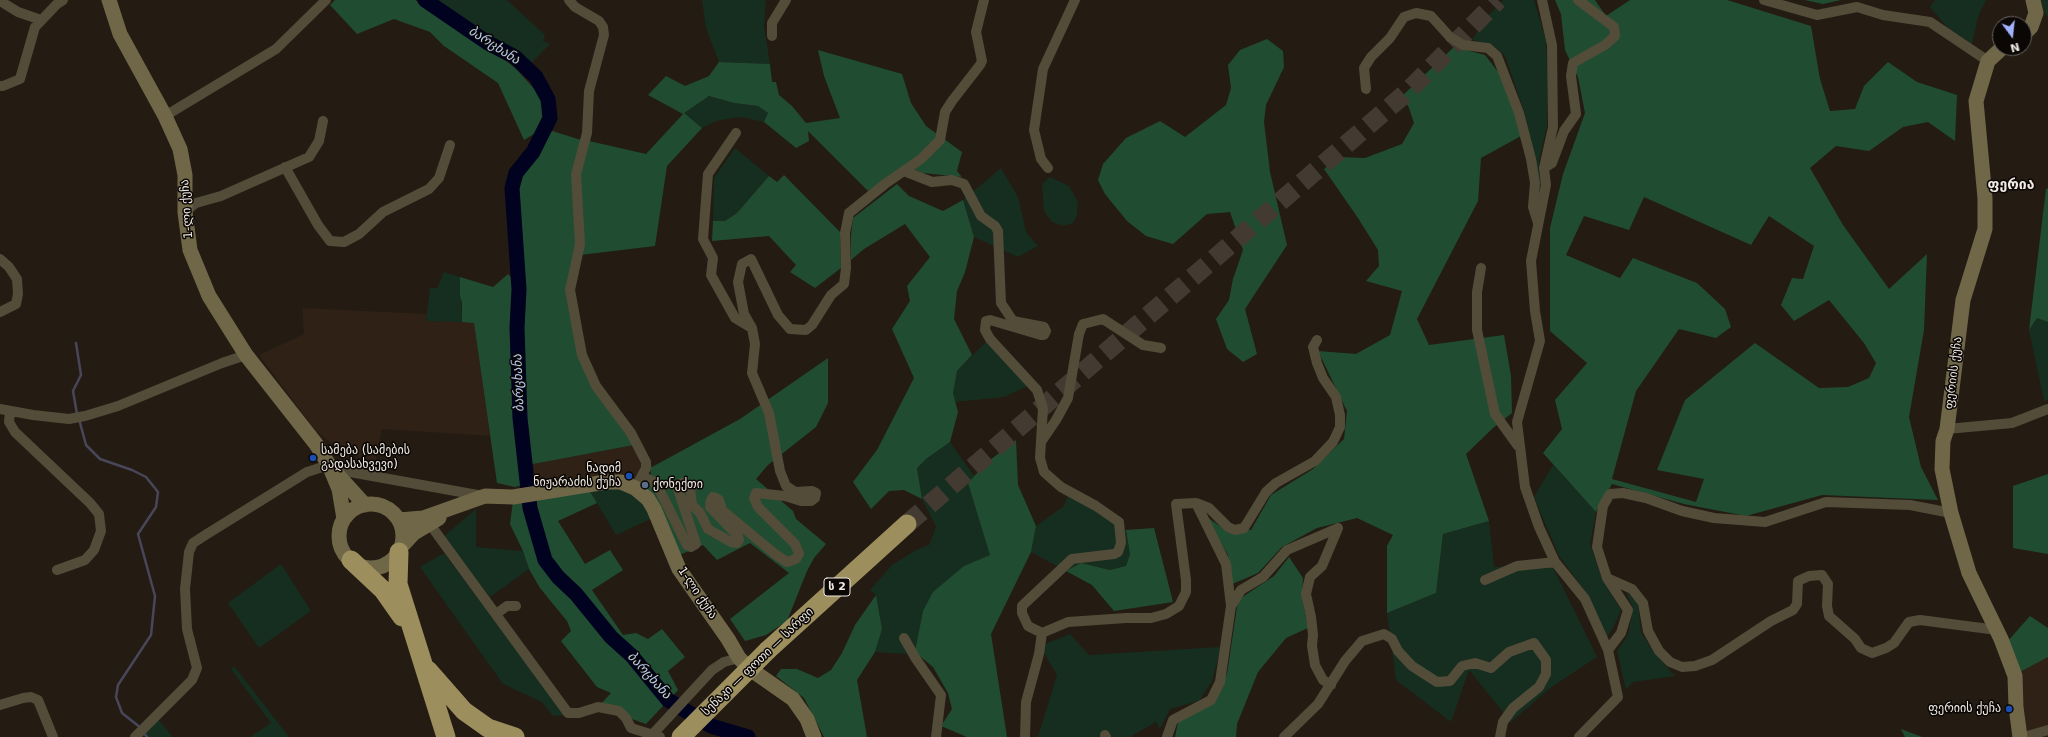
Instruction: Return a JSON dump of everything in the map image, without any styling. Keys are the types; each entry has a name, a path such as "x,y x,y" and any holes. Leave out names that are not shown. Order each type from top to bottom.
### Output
{"highway":[{"name":"სენაკი — ფოთი — სარფი","path":"681,737 768,650 907,524"},
{"path":"400,549 398,584 411,631 424,666 446,737"},
{"path":"351,560 383,590 411,631"},
{"path":"424,666 433,737"},
{"path":"424,666 464,711 488,728 515,737"}],"street":[{"path":"0,86 20,79 35,27 63,0"},
{"name":"1-ლი ქუჩა","path":"109,0 120,34 165,116 180,149 185,175 184,212 190,250 209,296 246,355 316,444 329,465"},
{"path":"165,116 276,49 326,0"},
{"path":"569,0 575,6 599,21 603,27 604,35 590,90 586,133 576,174 580,244 570,290 582,355 596,386 630,433 646,462 646,468 639,482 654,482 659,488 687,546 691,548 696,544 678,489 681,483 686,483 690,488 692,505 700,513 708,529 731,542 736,543 739,540 738,536 710,506 711,500 716,498 719,500 722,510 775,554 787,562 796,559 799,554 795,544 758,507 754,498 756,493 785,496 801,501 811,501 815,498 816,493 812,491 795,492 786,486 780,471 769,413 752,373 755,344 752,328 744,314 738,282 742,264 751,259 778,315 790,329 806,330 812,325 816,315 831,295 844,284 846,268 845,233 849,213 885,184 921,159 940,140 945,112 980,65 982,61 976,32 984,0"},
{"path":"772,36 772,23 786,0"},
{"path":"1048,168 1041,159 1034,130 1043,69 1075,0"},
{"path":"1542,0 1552,45 1553,127 1544,168 1546,185 1531,261 1535,311 1540,341 1517,422 1525,486 1539,527 1555,562 1585,599 1608,650 1618,697 1580,737"},
{"path":"1544,168 1552,163 1564,131 1576,114 1571,76 1573,63 1605,45 1615,36 1614,27 1578,0"},
{"path":"1764,0 1816,15 1857,7 1883,15 1930,22 1988,61 1993,56"},
{"path":"2032,24 2036,13 2033,0"},
{"path":"0,1 18,12 41,20"},
{"path":"1366,88 1364,68 1371,56 1390,38 1404,17 1416,13 1431,16 1450,37 1463,45 1488,48 1497,56 1519,113 1531,159 1535,183 1533,207 1538,223"},
{"name":"ფერიის ქუჩა","path":"1988,61 1976,100 1985,198 1985,229 1964,300 1947,429 1943,440 1942,469 1951,513 1969,573 1997,630 2015,676 2016,707 2020,737"},
{"path":"184,212 196,203 221,196 309,157 319,141 323,121"},
{"path":"736,133 708,174 703,239 713,258 711,275 735,318 752,328"},
{"path":"286,167 318,225 330,241 344,242 359,234 383,212 429,189 439,178 450,145"},
{"path":"904,171 932,182 952,180 964,184 981,216 995,226 998,231 1001,303 1013,321 1044,327 1046,331 1044,335 1041,335 990,320 986,321 985,330 990,339 1037,390 1043,408 1040,458 1044,472 1061,487 1096,506 1119,522 1121,543 1118,552 1114,554 1072,559 1022,606 1022,613 1028,626 1042,633 1068,622 1126,618 1151,618 1166,614 1179,606 1186,592 1186,580 1176,504 1196,503 1209,508 1228,527 1235,530 1244,528 1266,492 1276,483 1315,461 1333,442 1340,427 1340,415 1336,397 1323,378 1313,347 1317,340"},
{"path":"0,259 10,267 17,279 18,294 16,304 0,312"},
{"path":"1481,268 1477,292 1477,330 1495,414 1520,448"},
{"path":"1041,442 1056,420 1068,398 1079,334 1083,324 1103,319 1143,345 1161,348"},
{"path":"0,409 10,412 69,419 85,416 118,406 222,363 246,355"},
{"path":"1947,429 2012,423 2048,409"},
{"path":"10,412 9,422 15,432 90,503 99,514 101,531 94,550 85,560 58,570"},
{"path":"138,733 192,680 197,668 187,629 185,589 189,552 193,543 307,472 329,465 350,472 484,496"},
{"path":"329,465 339,489 344,519 340,538 343,550 351,560 363,566 377,567 389,562 414,533 429,523 484,496"},
{"path":"329,465 365,505"},
{"name":"1-ლი ქუჩა","path":"484,496 513,497 606,482 639,482 654,509 679,569 728,639 739,658 750,669 793,699 807,719 814,737"},
{"path":"1608,650 1621,633 1628,610 1607,578 1597,547 1603,506 1610,494 1623,493 1646,498 1682,511 1714,518 1765,522 1826,502 1910,505 1951,513"},
{"path":"399,520 423,518 484,496"},
{"path":"1168,737 1173,720 1211,700 1220,682 1231,606 1226,564 1196,503"},
{"path":"344,519 353,510 365,505 384,507 399,520 403,533 400,549"},
{"path":"429,523 568,713 579,713 598,707 619,711 626,718 631,728 656,736 712,670 724,662 739,658"},
{"path":"1231,606 1241,590 1263,577 1287,550 1338,528 1322,566 1310,577 1306,594 1311,617 1313,634 1312,646 1315,665 1323,680 1331,685"},
{"path":"1485,580 1517,566 1555,562"},
{"path":"1607,578 1632,589 1643,603 1648,631 1659,651 1670,662 1682,667 1695,666 1712,660 1771,621 1792,610 1797,604 1798,581 1809,576 1822,575 1828,584 1827,606 1830,616 1855,639 1862,648 1872,653 1886,648 1894,643 1908,622 1920,620 1997,630"},
{"path":"496,614 507,606 516,606"},
{"path":"1025,737 1026,702 1039,654 1042,633"},
{"path":"1284,737 1318,704 1345,661 1362,642 1384,634 1392,639 1398,651 1412,666 1437,682 1450,681 1462,666 1475,663 1491,668 1509,652 1534,643 1546,660 1546,674 1540,687 1513,708 1503,722 1500,737"},
{"path":"904,638 916,659 941,695 936,737"},
{"path":"0,705 23,698 31,697 38,700 54,737"},
{"path":"2024,737 2048,730"}],"shaded area":[{"path":"302,308 427,314 426,321 474,322 490,436 382,429 375,463 340,450 315,430 259,355 304,334"},
{"path":"634,445 644,466 635,486 530,491 528,465"},
{"path":"2048,657 2048,727 2027,734 2020,672"}],"green space":[{"path":"335,0 415,0 498,54 516,69 538,93 543,103 545,120 537,132 524,140 498,83 444,46 430,32 394,19 357,34 330,5"},
{"path":"430,0 507,0 545,35 543,41 550,44 528,66 519,55"},
{"path":"702,0 766,0 764,26 770,64 719,62 706,28"},
{"path":"1503,0 1534,0 1546,41 1548,76 1547,126 1539,161 1542,180 1539,202 1535,158 1524,111 1505,56 1493,45 1472,40 1489,15"},
{"path":"1555,0 1595,0 1606,16 1630,0 1727,0 1811,26 1820,79 1830,111 1855,109 1864,86 1888,62 1917,82 1957,95 1955,141 1928,122 1903,127 1869,151 1836,146 1810,168 1843,225 1889,289 1927,254 1924,330 1909,417 1921,467 1938,500 1822,495 1746,516 1684,504 1612,484 1596,512 1543,453 1562,429 1555,400 1587,363 1550,331 1550,228 1563,174 1585,113 1578,77 1565,50 1561,14","holes":["1644,197 1751,245 1769,216 1814,246 1803,279 1792,278 1781,305 1794,321 1829,300 1864,343 1876,363 1869,378 1848,387 1819,388 1755,343 1685,400 1657,470 1704,479 1696,502 1612,479 1636,391 1679,329 1716,338 1731,327 1725,309 1697,283 1633,258 1620,278 1566,255 1584,216 1629,230"]},
{"path":"1805,0 1841,0 1823,4"},
{"path":"1935,0 1986,0 1978,17 1972,44 1947,27 1930,7"},
{"path":"2041,0 2048,0 2048,18 2044,11"},
{"path":"1267,39 1283,51 1284,67 1266,105 1264,122 1270,172 1287,245 1245,309 1257,354 1243,362 1227,349 1216,319 1229,300 1233,279 1243,250 1230,212 1207,214 1173,244 1146,236 1127,221 1105,194 1098,180 1103,164 1126,138 1160,121 1185,137 1226,105 1231,88 1228,65 1240,50"},
{"path":"1454,47 1485,55 1499,73 1515,114 1521,136 1481,158 1478,201 1417,319 1429,345 1504,335 1511,376 1512,413 1493,428 1466,454 1489,521 1443,534 1436,593 1387,613 1387,546 1393,535 1357,518 1317,528 1282,547 1258,573 1230,585 1228,555 1204,515 1227,531 1251,530 1271,495 1313,469 1344,439 1347,411 1318,351 1356,354 1390,335 1402,291 1366,281 1379,266 1378,250 1324,169 1338,157 1365,158 1402,144 1414,123 1409,108 1402,96"},
{"path":"818,50 902,74 911,103 926,126 962,152 957,171 962,177 923,173 905,166 868,191 808,131 809,141 796,148 764,122 768,113 758,106 734,103 709,96 684,113 702,128 667,166 655,246 580,255 579,175 589,141 646,154 683,114 648,95 666,76 685,86 709,76 719,62 770,64 772,82 776,82 779,95 792,106 806,123 840,118 824,76"},
{"path":"709,96 734,103 758,106 768,113 764,122 741,117 716,121 702,128 683,113"},
{"path":"549,130 581,140 575,246 566,291 593,388 634,445 528,465 524,413 522,282 515,189 519,174 530,164"},
{"path":"735,148 769,176 737,213 725,221 713,221 714,178"},
{"path":"1001,168 1018,197 1026,232 1038,246 1018,257 974,237 963,200"},
{"path":"784,175 840,232 841,268 815,288 790,272 796,265 769,236 712,241 713,221 725,221 737,213 769,176 777,182"},
{"path":"1050,177 1069,186 1078,202 1077,215 1073,223 1063,226 1052,222 1044,211 1042,184"},
{"path":"897,184 909,196 943,211 963,200 974,237 965,272 957,291 954,319 972,355 957,371 953,393 958,412 950,442 926,459 917,468 922,499 904,490 889,491 871,509 853,482 877,450 914,378 892,329 910,301 907,286 930,257 905,224 864,249 851,260 851,235 853,218"},
{"path":"2048,188 2048,322 2037,318 2029,330 2046,189"},
{"path":"444,272 460,277 462,322 426,321 430,288 437,288"},
{"path":"508,274 514,280 513,398 522,485 515,487 497,483 474,323 462,322 462,303 460,296 460,277 493,287"},
{"path":"2037,318 2048,322 2048,400 2044,401 2029,330"},
{"path":"987,341 1028,386 1004,397 955,402 953,393 957,371"},
{"path":"828,358 828,403 816,427 768,465 756,479 793,511 796,519 826,544 814,558 807,571 787,621 766,635 745,641 730,619 789,573 750,543 717,560 703,545 677,556 646,493 651,474 648,459 652,467 740,419"},
{"path":"1016,440 1018,485 1036,526 1031,552 991,634 1007,737 967,737 941,726 952,709 948,693 933,667 915,652 923,611 933,592 964,566 990,555 968,483 986,463"},
{"path":"950,442 974,476 968,483 991,555 964,566 923,611 915,652 905,654 875,652 882,629 876,595 870,590 892,565 916,550 929,545 936,527 922,499 917,468 926,459"},
{"path":"1553,465 1596,512 1590,544 1602,579 1621,610 1607,637 1588,595 1559,556 1534,497"},
{"path":"2048,474 2048,554 2013,548 2013,486"},
{"path":"621,482 657,516 616,535 589,490"},
{"path":"589,490 597,503 558,521 585,564 610,550 623,570 592,590 623,635 636,633 648,639 662,629 685,657 668,671 678,690 646,724 598,707 611,693 597,687 561,641 571,631 567,621 540,588 529,569 523,551 510,524 513,501"},
{"path":"1069,493 1102,507 1126,530 1130,554 1126,566 1110,570 1081,563 1066,571 1031,552 1036,526 1064,506"},
{"path":"476,509 476,547 523,551 529,569 490,597 443,537"},
{"path":"1489,521 1494,567 1552,565 1597,657 1550,688 1511,722 1469,670 1451,722 1396,680 1387,613 1436,593 1443,534"},
{"path":"1154,528 1173,602 1114,611 1092,585 1066,571 1081,563 1110,570 1126,566 1130,554 1126,530"},
{"path":"444,553 565,715 553,716 542,702 503,684 420,567"},
{"path":"1289,557 1303,578 1302,598 1308,628 1286,638 1258,672 1237,724 1236,737 1175,737 1178,722 1209,706 1227,674 1238,600 1274,576"},
{"path":"281,564 311,611 259,648 228,603"},
{"path":"1625,590 1638,603 1641,632 1653,651 1675,676 1633,682 1626,690 1617,651 1628,635 1633,608"},
{"path":"876,595 882,629 875,652 857,680 867,737 824,737 804,698 776,676 781,669 797,669 818,678 831,670 842,653 855,625"},
{"path":"2030,616 2048,628 2048,657 2020,672 2007,642"},
{"path":"1070,634 1089,655 1221,647 1212,681 1199,701 1170,709 1160,729 1156,722 1130,737 1038,737 1057,675 1040,646"},
{"path":"234,666 289,737 250,737 271,723 231,669"},
{"path":"157,718 173,737 147,737 143,731"},
{"path":"1901,729 1922,737 1905,737"}],"waterway":[{"name":"ბარცხანა","path":"425,0 488,43 515,57 536,77 548,99 550,118 533,152 516,173 512,188 519,289 517,328 520,418 530,508 545,560 558,577 576,594 611,637 632,656 668,700 711,726 748,737"},
{"path":"76,343 81,375 73,391 77,414"},
{"path":"79,419 86,445 100,459 132,470 146,477 158,492 156,507 138,534 155,596 151,635 118,685 116,697 122,713 141,728"},
{"path":"143,732 147,737"}],"tunnel":[{"path":"907,524 1407,92 1498,0"}],"place":[{"name":"სამება (სამების გადასახვევი)","path":"313,458"},
{"name":"ნადიმ ნიჟარაძის ქუჩა","path":"629,476"},
{"name":"ქონექთი","path":"645,485"},
{"name":"ფერიის ქუჩა","path":"2009,709"}],"district":[{"name":"ფერია","path":"2011,185"}]}
